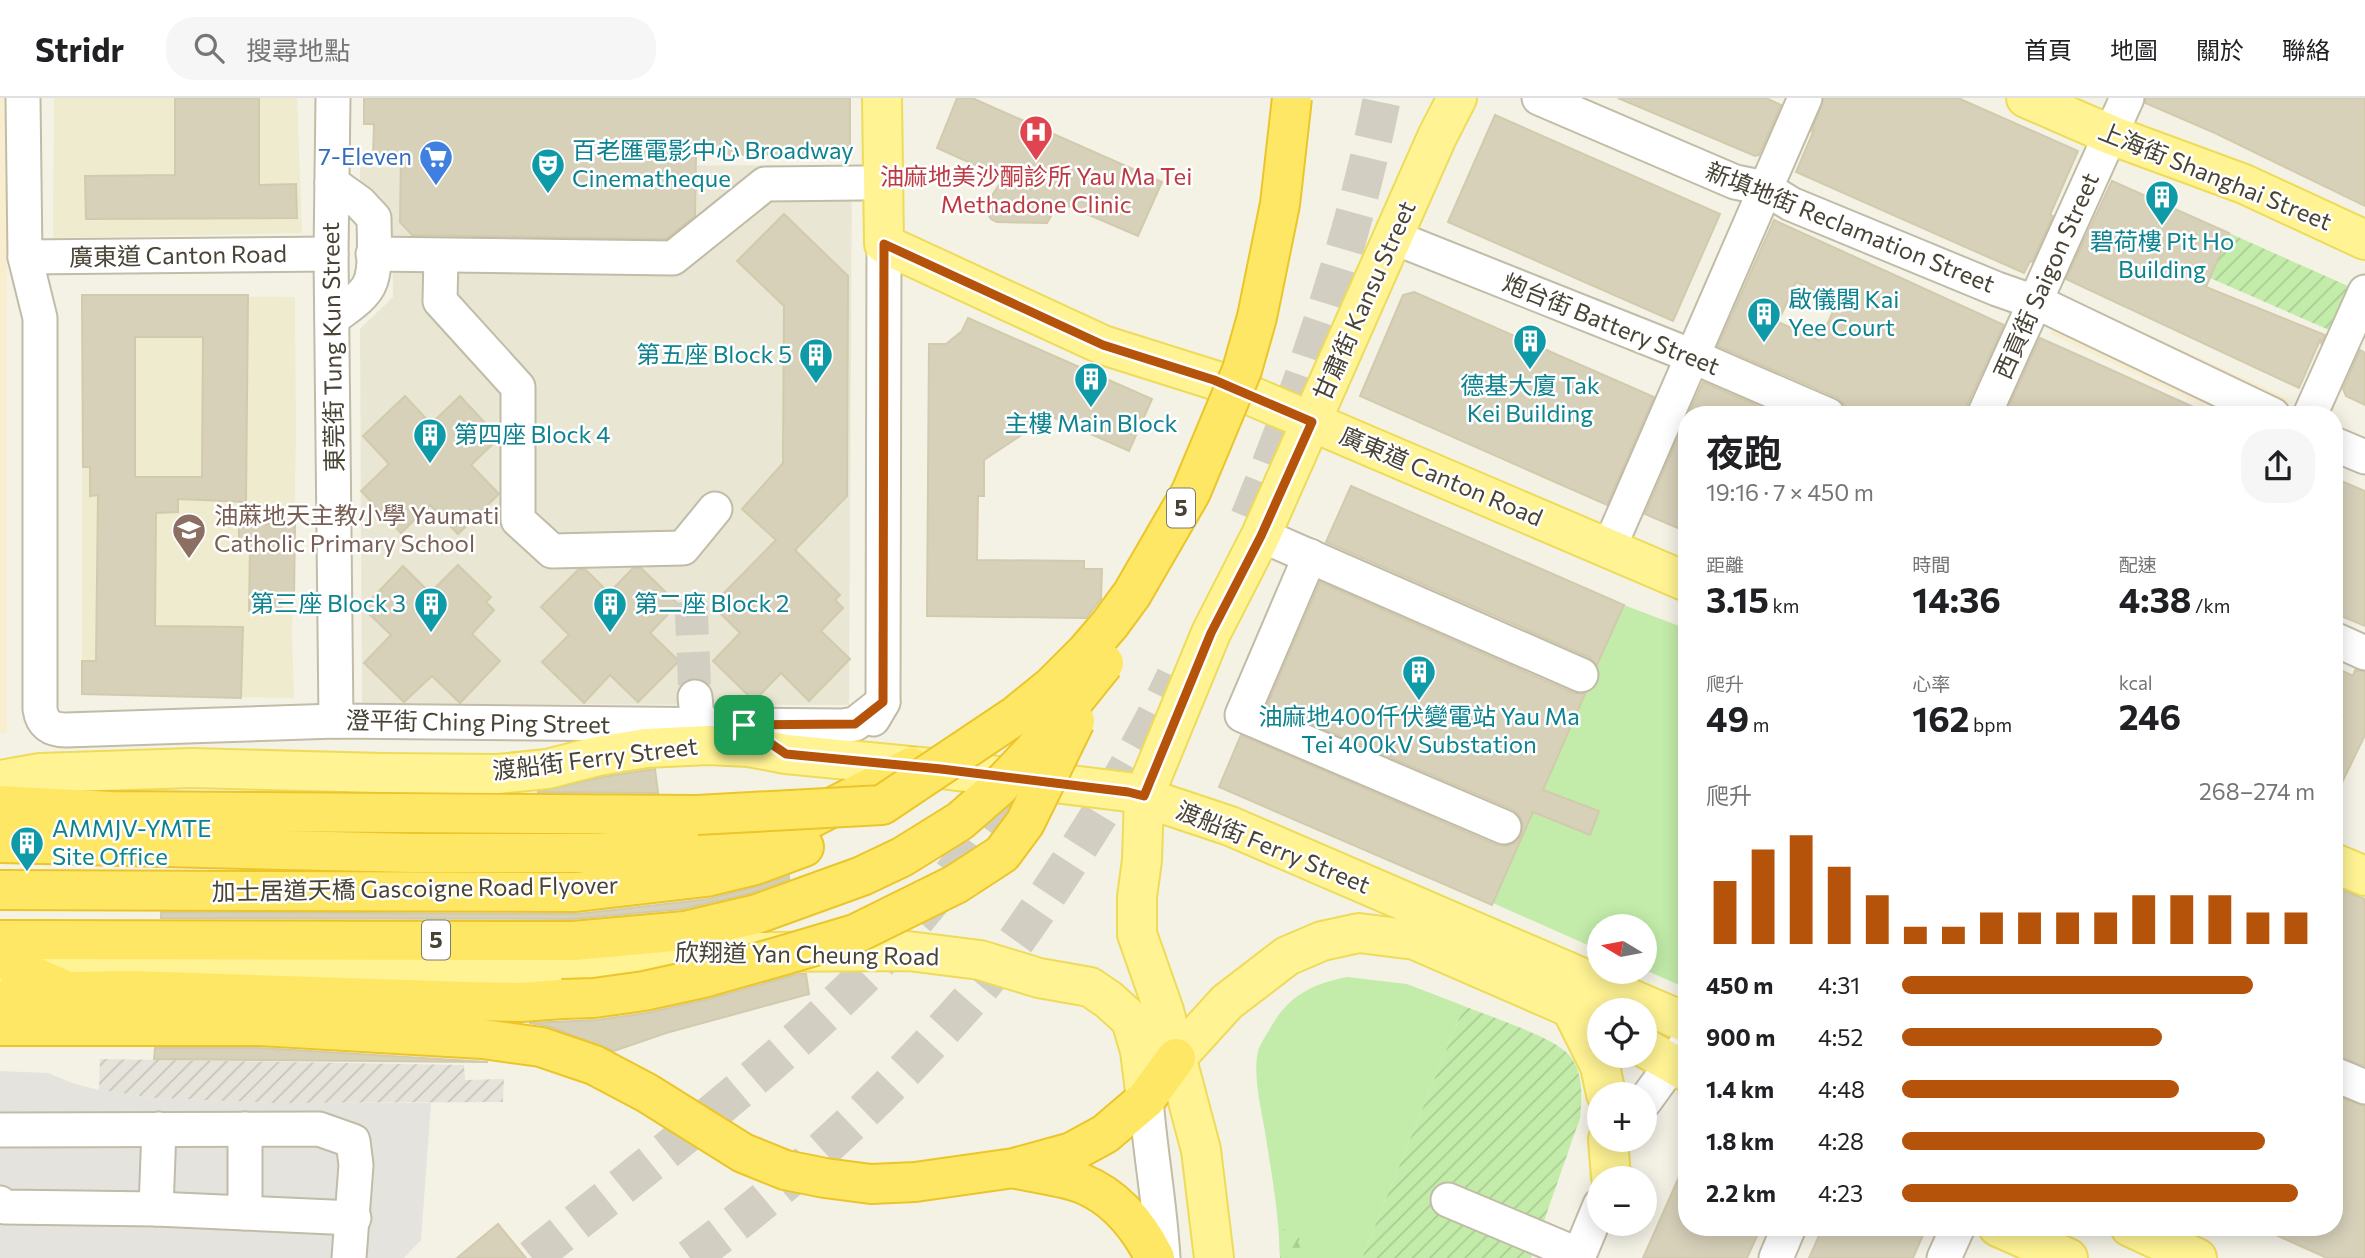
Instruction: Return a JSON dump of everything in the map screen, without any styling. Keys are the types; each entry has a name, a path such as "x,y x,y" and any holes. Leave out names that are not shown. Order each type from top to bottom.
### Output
{"highway":[{"name":"加士居道天橋 Gascoigne Road Flyover","path":"0,890 576,892 706,877 755,865 841,829 882,805 979,741 1052,686 1110,624 1152,561 1191,492 1242,370 1257,317 1280,204 1292,98"},
{"name":"加士居道天橋 Gascoigne Road Flyover","path":"4,969 573,941 713,926 757,915 862,876 902,857 960,821 999,787 1034,750 1103,664 1175,563 1208,499 1260,376 1289,264 1299,205 1311,98"},
{"path":"4,969 16,1000 67,991 132,990 521,1002 605,997 654,989 781,957 855,933 956,884 1002,854 1025,823 1103,664"},
{"path":"0,843 412,853 600,853 778,835 911,766"},
{"path":"0,805 111,811 697,815 882,805"},
{"path":"0,1026 260,1026 483,1040 541,1047 594,1065 647,1093 743,1153 785,1170 871,1184 915,1182 1014,1168 1072,1152 1105,1134 1146,1099 1176,1058"},
{"path":"1014,1168 1083,1184 1118,1206 1134,1222 1155,1258"}],"main road":[{"path":"882,98 884,244"},
{"name":"甘肅街 Kansu Street","path":"1176,1058 1164,1011 1138,934 1137,897 1142,860 1144,796 1211,633 1261,536 1437,137 1457,98"},
{"name":"上海街 Shanghai Street","path":"2026,98 2111,135 2244,184 2365,240"},
{"name":"廣東道 Canton Road","path":"884,244 1103,345 1214,380 1678,578"},
{"path":"744,725 798,755"},
{"name":"渡船街 Ferry Street","path":"0,780 53,772 191,768 498,774 547,769 598,756 646,748 708,745 749,747 798,755 1102,788 1144,796 1230,826 1678,1019"},
{"path":"2343,867 2365,876"},
{"name":"渡船街 Ferry Street","path":"1176,1058 1227,1002 1287,956 1322,941 1359,933 1415,940 1585,1016"},
{"name":"欣翔道 Yan Cheung Road","path":"4,969 532,965 647,953 908,951 980,960 1039,978 1090,987 1131,1020 1140,1051 1146,1099"},
{"path":"1585,1016 1603,1082"},
{"path":"1176,1058 1202,1150 1214,1258"},
{"path":"2018,1236 2068,1258"},
{"path":"2149,1236 2197,1258"}],"street":[{"name":"東莞街 Tung Kun Street","path":"333,98 331,254 336,721"},
{"name":"新填地街 Reclamation Street","path":"1539,98 1735,182 1765,188 1791,204 2035,302 2254,406"},
{"path":"1609,548 1805,98"},
{"name":"西貢街 Saigon Street","path":"1988,406 2127,98"},
{"path":"23,100 24,257"},
{"path":"332,183 360,203 374,218 370,284 332,319"},
{"path":"373,254 673,258 765,184 861,183"},
{"name":"炮台街 Battery Street","path":"1393,237 1692,356 1807,406"},
{"path":"798,755 841,749 867,731 883,702 884,244"},
{"name":"廣東道 Canton Road","path":"24,257 331,254"},
{"path":"441,256 440,301 518,387 518,520 552,551 682,548 715,509"},
{"name":"澄平街 Ching Ping Street","path":"24,257 40,318 40,709 48,726 66,730 697,711 744,725 855,724 883,702"},
{"path":"2314,406 2365,292"},
{"path":"2343,448 2365,457"},
{"path":"1261,536 1581,675"},
{"path":"1310,556 1242,715 1504,827"},
{"path":"2343,643 2365,653"},
{"path":"1657,1082 1673,1057"},
{"path":"2343,1078 2365,1087"},
{"name":"欣翔道 Yan Cheung Road","path":"1146,1099 1149,1140 1160,1208 1163,1258"},
{"path":"156,1209 159,1129"},
{"path":"245,1129 245,1213"},
{"path":"0,1130 319,1129 353,1141 356,1165 349,1258"},
{"path":"1448,1200 1578,1256 1587,1235"},
{"path":"0,1203 4,1207 156,1209 354,1217"},
{"path":"1776,1258 1785,1236"},
{"path":"1944,1258 1954,1236"}],"shaded area":[{"path":"0,98 7,98 7,733 0,733"},
{"path":"54,98 297,98 302,233 53,238"},
{"path":"852,165 849,705 362,704 360,329 393,297 392,213 360,181 360,167"},
{"path":"82,295 295,297 296,439 292,634 294,698 82,694"},
{"path":"2066,297 2290,399 2287,406 2203,406 2050,334"},
{"path":"100,1059 464,1065 465,1080 504,1079 503,1102 274,1103 155,1098 99,1090"},
{"path":"0,1071 48,1073 99,1090 155,1098 274,1103 431,1103 421,1240 404,1258 0,1258"}],"green space":[{"path":"2229,233 2348,286 2329,330 2210,278"},
{"path":"1624,605 1678,626 1678,984 1657,975 1657,914 1587,914 1587,945 1493,903"},
{"path":"1347,977 1407,984 1464,1006 1362,1258 1280,1258 1274,1192 1258,1088 1258,1051 1275,1020 1291,1001 1321,984"},
{"path":"1464,1006 1550,1041 1569,1055 1580,1077 1580,1118 1531,1258 1362,1258"},
{"path":"1289,1227 1304,1230 1298,1242 1304,1258 1280,1258 1279,1232"}],"building":[{"path":"175,98 259,98 259,185 296,184 297,218 86,219 85,176 175,175"},
{"path":"364,98 850,98 850,154 696,155 695,216 666,239 412,235 400,222 401,156 373,156 374,124 364,124"},
{"path":"957,98 972,98 1162,182 1138,236 1059,202 1047,223 997,222 991,219 986,210 988,201 1004,178 937,148"},
{"path":"1618,98 1766,98 1781,105 1759,155 1755,156"},
{"path":"1824,98 1958,98 2078,151 2050,215 2053,216 2032,262 2030,261 2024,273 1796,172"},
{"path":"2146,98 2365,98 2365,206 2215,133 2145,103"},
{"path":"1495,115 1720,214 1673,321 1448,222"},
{"path":"2112,181 2229,233 2206,287 2325,335 2321,343 2320,340 2299,388 2066,279"},
{"name":"第五座 Block 5","path":"784,214 848,276 847,496 795,550 840,595 835,600 843,608 821,631 850,659 809,701 781,673 754,701 713,661 740,633 712,605 776,540 742,509 783,463 784,306 737,261"},
{"path":"1774,220 2004,325 1966,406 1845,406 1836,397 1718,346","holes":["1796,282 1838,300 1820,341 1778,322"]},
{"path":"1414,292 1654,397 1607,505 1360,396 1403,295"},
{"path":"82,295 248,295 246,502 178,499 178,512 156,513 155,626 243,627 241,698 82,694 82,661 96,661 98,495 90,496 90,467 83,467","holes":["135,337 203,337 202,477 135,477"]},
{"path":"968,318 1152,399 1129,451 1050,416 984,460 984,496 978,496 977,560 1084,561 1084,569 1102,569 1101,599 1086,618 927,616 929,344 946,344 962,331"},
{"path":"2040,338 2191,406 2009,406"},
{"path":"2360,350 2365,353 2365,405 2346,396 2343,389"},
{"path":"1703,382 1758,406 1692,406"},
{"name":"第四座 Block 4","path":"405,396 431,424 460,396 499,438 471,465 499,494 458,534 430,505 401,533 361,491 389,464 363,436"},
{"path":"1678,438 1678,528 1645,514"},
{"path":"2343,482 2365,491 2365,626 2343,617"},
{"path":"1351,486 1624,605 1597,665 1589,657 1326,542"},
{"path":"239,524 295,524 294,597 282,597 281,611 249,611 250,546 239,546"},
{"name":"第三座 Block 3","path":"458,565 491,597 486,602 494,610 472,634 500,661 460,703 432,676 404,702 364,663 391,635 363,608 403,566 430,593"},
{"name":"第二座 Block 2","path":"633,568 641,568 678,604 650,633 679,661 638,702 610,675 584,703 542,662 569,635 541,607 578,570 585,569 609,593"},
{"name":"油麻地400仟伏變電站 Yau Ma Tei 400kV Substation","path":"1320,582 1573,693 1585,694 1543,790 1599,811 1590,835 1533,812 1492,905 1219,787 1241,735 1496,845 1507,846 1516,842 1521,835 1523,824 1512,809 1267,705"},
{"path":"2355,670 2365,672 2365,735 2343,780 2343,671 2353,676"},
{"path":"655,769 658,793 537,792 603,777"},
{"path":"789,876 789,879 751,893 682,909 572,919 161,918 161,912 578,914 709,899"},
{"path":"2343,890 2365,899 2365,1066 2343,1058"},
{"path":"806,974 809,994 666,1033 614,1051 548,1026 529,1023 597,1020 647,1013"},
{"path":"155,1048 259,1048 488,1062 154,1059"},
{"path":"2343,1098 2365,1106 2365,1258 2327,1258 2278,1236 2343,1236"},
{"path":"1678,1179 1678,1236 1757,1236 1747,1258 1643,1258 1653,1236 1657,1236 1657,1226"},
{"path":"498,1224 526,1258 457,1258"},
{"path":"1819,1236 1923,1236 1913,1258 1809,1258"}],"tunnel":[{"path":"1249,518 1326,311 1357,205 1382,98"},
{"path":"691,602 695,697"},
{"path":"690,1258 764,1200 835,1138 903,1072 980,987 1030,921 1094,823 1137,751 1175,677"},
{"path":"532,1258 739,1090 857,983 881,959 947,881 1026,771"}],"place":[{"name":"油麻地美沙酮診所 Yau Ma Tei Methadone Clinic","path":"1036,162"},
{"name":"7-Eleven","path":"436,187"},
{"name":"百老匯電影中心 Broadway Cinematheque","path":"548,195"},
{"name":"碧荷樓 Pit Ho Building","path":"2162,227"},
{"name":"啟儀閣 Kai Yee Court","path":"1764,344"},
{"name":"德基大廈 Tak Kei Building","path":"1530,371"},
{"name":"第五座 Block 5","path":"816,385"},
{"name":"主樓 Main Block","path":"1091,409"},
{"name":"第四座 Block 4","path":"430,465"},
{"name":"油蔴地天主教小學 Yaumati Catholic Primary School","path":"189,560"},
{"name":"第三座 Block 3","path":"431,634"},
{"name":"第二座 Block 2","path":"610,634"},
{"name":"油麻地400仟伏變電站 Yau Ma Tei 400kV Substation","path":"1419,702"},
{"name":"AMMJV-YMTE Site Office","path":"27,873"}],"route":[{"path":"884,244 1103,345 1174,365 1312,422 1261,536 1211,633 1144,796 941,769 786,754 744,725 855,724 883,702 884,244"}]}
